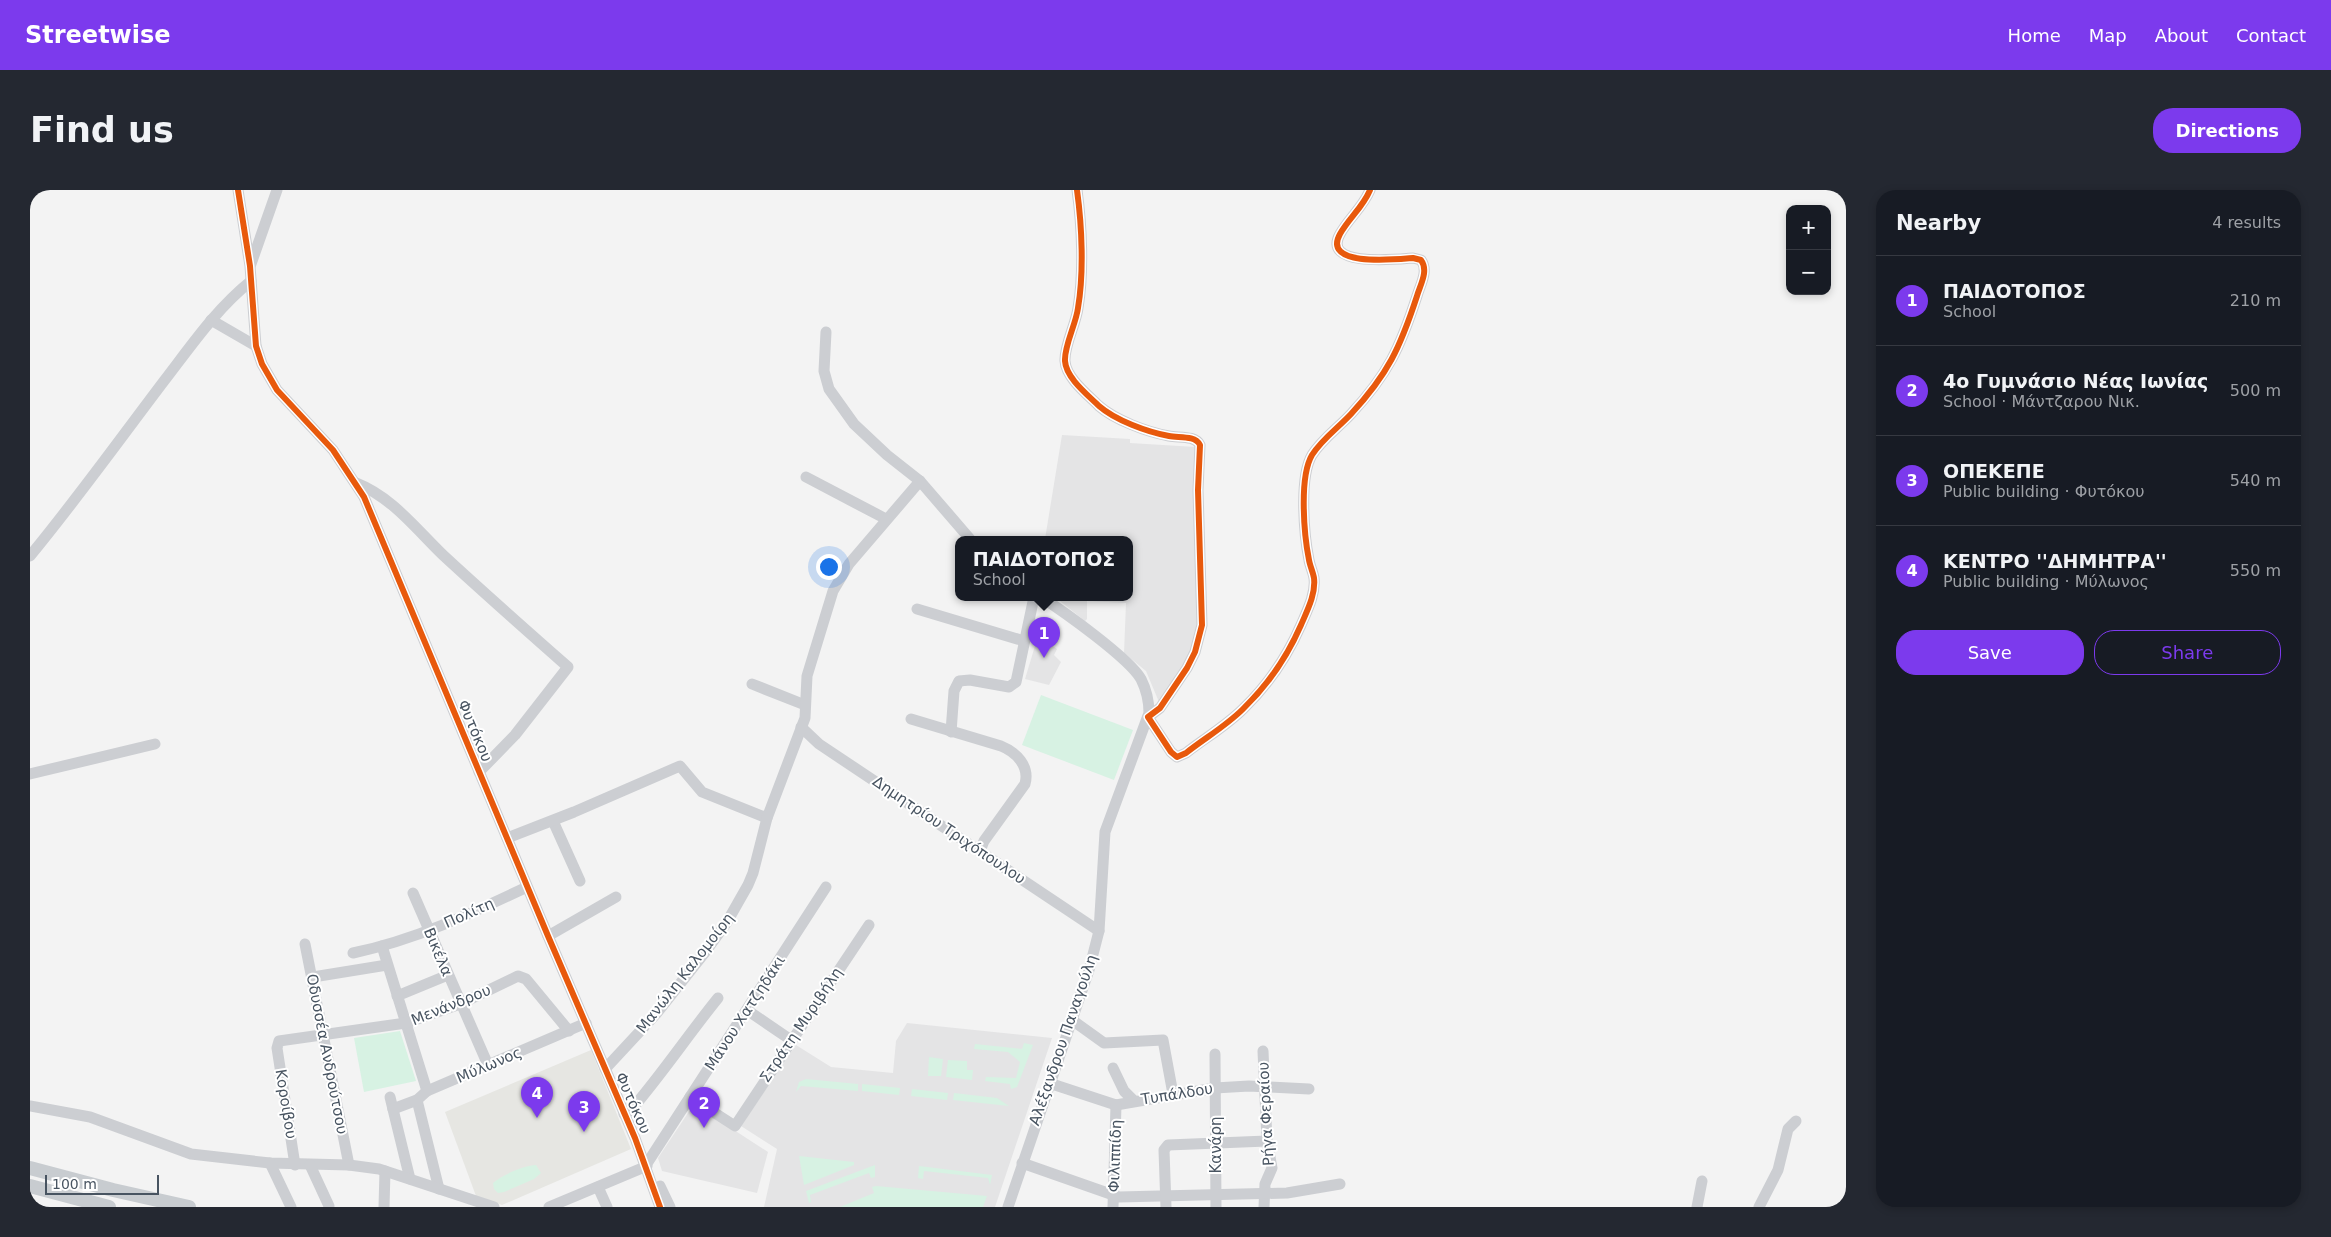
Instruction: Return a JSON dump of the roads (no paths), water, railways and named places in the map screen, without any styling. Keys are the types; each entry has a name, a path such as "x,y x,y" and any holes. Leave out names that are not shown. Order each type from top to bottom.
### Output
{"main road":[{"path":"30,1168 113,1190 189,1207"},
{"path":"30,1186 109,1207"}],"street":[{"name":"Φυτόκου","path":"238,190 250,266 256,346 262,364 271,383 333,450 356,483 374,517 527,887 646,1165 660,1207"},
{"path":"250,266 277,190"},
{"path":"1077,190 1081,227 1079,304 1065,361 1070,373 1083,391 1106,412 1119,419 1168,436 1191,439 1199,442 1200,446 1198,490 1202,625 1195,652 1187,668 1160,708 1148,717 1171,752 1177,757 1186,753 1242,710 1286,658 1307,612 1314,588 1314,578 1309,559 1304,489 1311,458 1318,447 1376,386 1405,332 1424,272 1423,263 1418,258 1355,259 1345,255 1339,248 1338,239 1340,234 1366,200 1370,190"},
{"path":"30,556 97,473 211,320 251,280"},
{"path":"211,320 256,346"},
{"path":"826,332 824,371 829,389 854,424 891,458 920,481 967,536"},
{"path":"806,477 886,519"},
{"name":"Μανώλη Καλομοίρη","path":"605,1069 656,1014 727,922 753,873 767,818 805,715 807,676 834,591 849,564 920,481"},
{"path":"356,483 378,492 450,561 568,667 510,740 479,772"},
{"path":"951,732 953,695 956,684 967,679 1008,687 1015,685 1033,601"},
{"name":"Αλέξανδρου Παναγούλη","path":"1008,1207 1049,1083 1084,987 1099,930 1105,832 1126,770 1148,717 1147,693 1140,677 1134,670 1119,655 1046,601"},
{"path":"917,609 1024,641"},
{"path":"752,684 805,705"},
{"path":"911,719 1001,746 1015,753 1026,775 1025,784 984,841 980,851"},
{"name":"Δημητρίου Τριχόπουλου","path":"801,727 819,744 1099,930"},
{"path":"30,774 155,744"},
{"path":"507,838 553,821 680,766 702,792 767,818"},
{"path":"553,821 580,881"},
{"name":"Πολίτη","path":"353,953 429,932 527,887"},
{"name":"Μάνου Χατζηδάκι","path":"646,1165 826,887"},
{"name":"Βικέλα","path":"413,893 488,1065"},
{"path":"548,936 616,897"},
{"name":"Στράτη Μυριβήλη","path":"690,1097 735,1126 869,925"},
{"name":"Οδυσσέα Ανδρούτσου","path":"305,944 313,977 348,1165"},
{"path":"382,946 427,1091"},
{"path":"313,977 387,965"},
{"path":"397,996 448,975"},
{"name":"Μενάνδρου","path":"277,1043 282,1039 406,1023 460,1004 514,978 523,977 569,1032"},
{"path":"624,1114 631,1110 662,1074 671,1056 718,998"},
{"path":"747,1010 791,1040"},
{"path":"1072,1020 1104,1043 1163,1040 1173,1094"},
{"name":"Μύλωνος","path":"393,1109 417,1100 427,1091 586,1024"},
{"name":"Κοροίβου","path":"277,1043 295,1165"},
{"name":"Ρήγα Φεραίου","path":"1262,1051 1267,1140 1272,1169 1266,1178 1264,1207"},
{"name":"Κανάρη","path":"1215,1054 1216,1201"},
{"path":"1113,1068 1124,1091 1134,1101"},
{"path":"1049,1083 1116,1105"},
{"name":"Τυπάλδου","path":"1116,1105 1215,1088 1264,1086 1309,1089"},
{"path":"390,1097 410,1179"},
{"path":"417,1100 439,1190"},
{"name":"Φιλιππίδη","path":"1114,1202 1116,1105"},
{"path":"30,1106 90,1117 191,1154 295,1165 348,1165 385,1171 494,1207"},
{"path":"1759,1207 1778,1170 1788,1129 1796,1121"},
{"path":"1166,1202 1165,1148 1171,1144 1267,1140"},
{"path":"270,1163 291,1207"},
{"path":"1022,1163 1114,1202 1216,1201 1264,1194 1296,1192 1340,1184"},
{"path":"310,1165 329,1206"},
{"name":"Φυτόκου","path":"646,1165 653,1173 670,1207"},
{"path":"550,1207 646,1165"},
{"path":"384,1207 385,1171"},
{"path":"1697,1207 1702,1182"},
{"path":"598,1187 607,1207"}],"place":[{"name":"ΠΑΙΔΟΤΟΠΟΣ","path":"1044,658"},
{"name":"ΚΕΝΤΡΟ ''ΔΗΜΗΤΡΑ''","path":"537,1118"},
{"name":"4ο Γυμνάσιο Νέας Ιωνίας","path":"704,1128"},
{"name":"ΟΠΕΚΕΠΕ","path":"584,1132"}]}
